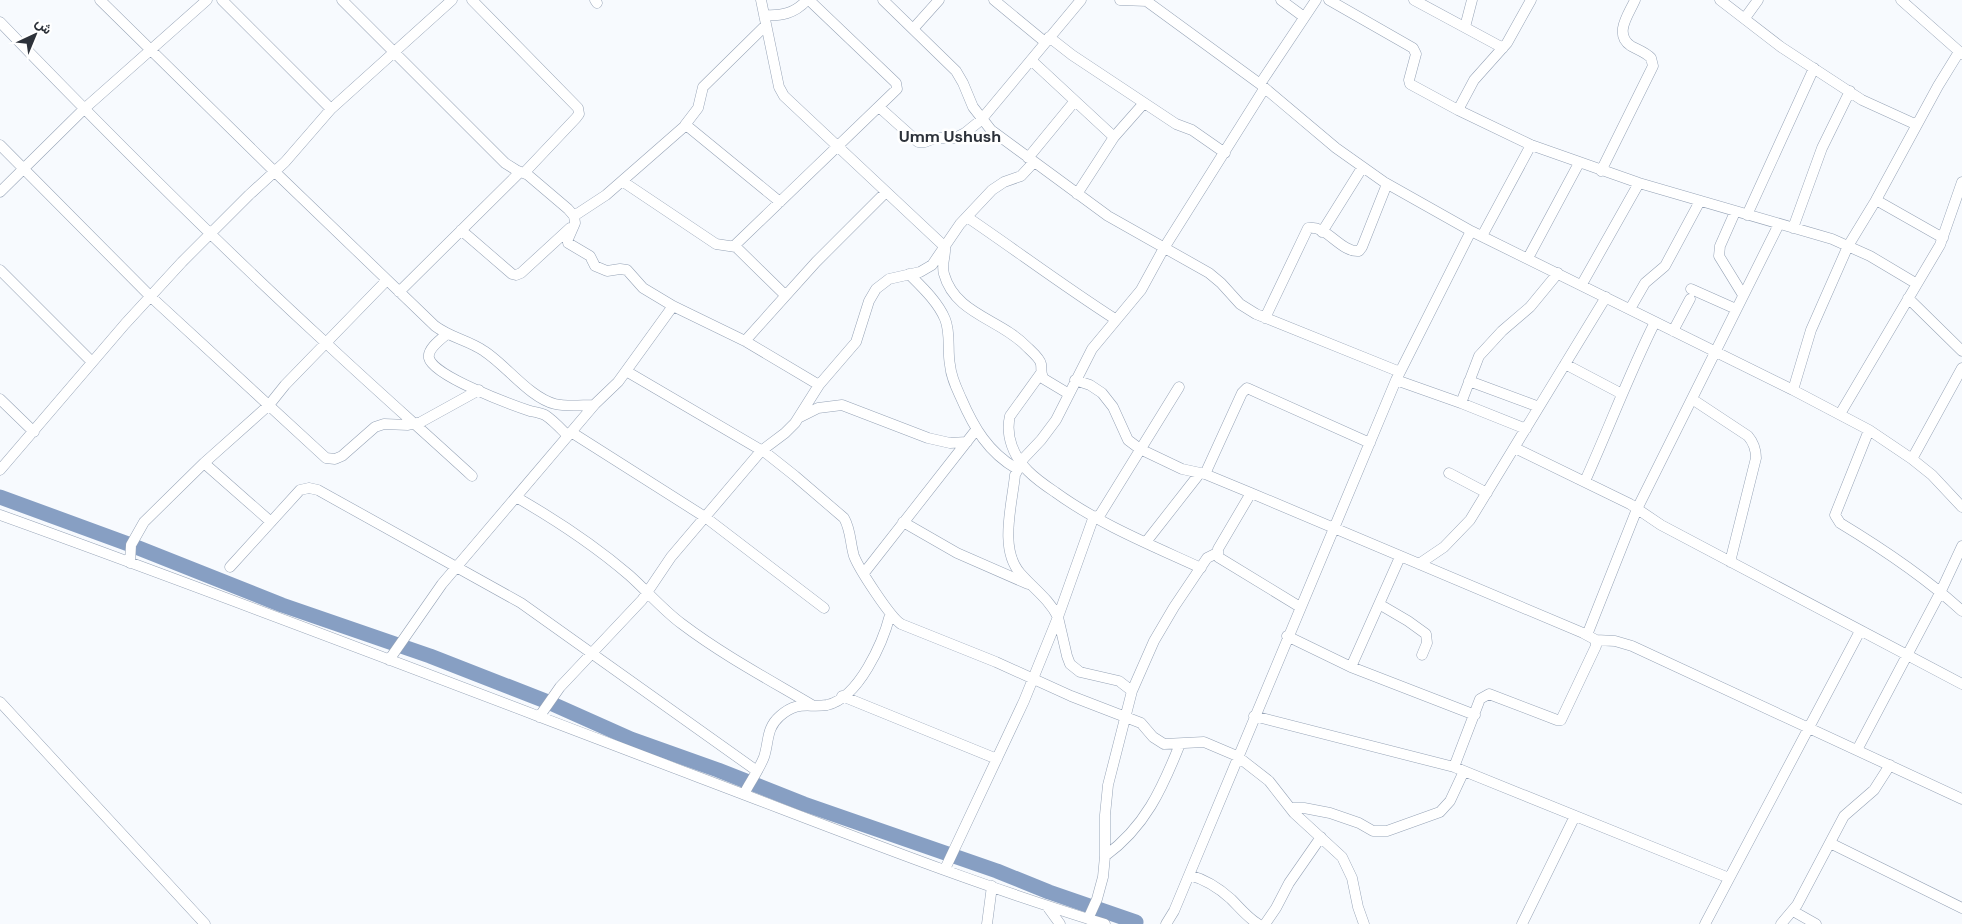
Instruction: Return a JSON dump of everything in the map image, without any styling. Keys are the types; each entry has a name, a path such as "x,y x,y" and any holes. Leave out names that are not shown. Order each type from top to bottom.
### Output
{"street":[{"path":"100,0 435,326 447,334 487,353 533,392 548,401 556,404 594,405"},
{"path":"0,192 84,109 207,0"},
{"path":"222,0 331,109"},
{"path":"342,0 505,163 522,172 568,209 575,220"},
{"path":"0,470 150,296 210,233 285,162 331,109 452,0"},
{"path":"399,292 579,114 578,108 472,0"},
{"path":"761,0 765,26 781,91 789,103 945,247"},
{"path":"622,181 716,244 724,247 734,246 836,146 896,91 896,83 808,0 785,14 764,14"},
{"path":"883,0 960,76 969,99 981,120 991,130 1108,216 1209,273 1240,304 1265,318 1398,376 1526,428"},
{"path":"913,29 939,0"},
{"path":"994,0 1047,40 1176,124 1192,130 1225,153"},
{"path":"1120,0 1146,1 1262,86 1362,168 1388,184 1482,236 1606,296 1869,430 1912,459 1937,480 1962,507"},
{"path":"1281,0 1304,17"},
{"path":"1132,691 1119,681 1084,673 1073,667 1067,656 1058,617 1053,607 1014,563 1008,543 1014,476 1019,466 1049,431 1092,349 1141,290 1164,248 1225,153 1262,86 1316,0"},
{"path":"1329,0 1413,48 1416,54 1409,80 1410,84 1458,110 1531,145 1601,171 1848,246 1870,256 1917,284"},
{"path":"1414,0 1503,48"},
{"path":"1465,27 1472,0"},
{"path":"1458,110 1474,80 1503,48 1530,0"},
{"path":"1601,171 1653,66 1651,58 1628,44 1622,34 1623,26 1635,0"},
{"path":"1720,0 1781,47 1862,100 1917,125"},
{"path":"1745,18 1758,0"},
{"path":"1793,390 1811,330 1848,246 1876,200 1917,125 1961,53 1901,0"},
{"path":"879,107 912,138 921,142 935,138 950,139 960,136 981,120 1047,40 1075,2"},
{"path":"0,22 84,109 210,233 326,343 472,476"},
{"path":"461,230 512,274 521,273 575,220 685,125 698,108 700,94 705,84 765,26"},
{"path":"1031,60 1074,102 1114,136"},
{"path":"1747,215 1814,68"},
{"path":"1793,228 1820,154 1850,91"},
{"path":"539,717 560,686 633,611 665,565 761,451 786,433 799,417 819,385 856,342 869,301 876,289 889,278 928,268 936,260 966,217 992,190 1004,182 1021,176 1074,102"},
{"path":"1077,194 1114,136 1144,103"},
{"path":"685,125 691,127 780,202"},
{"path":"1482,236 1531,145"},
{"path":"0,146 150,296 326,458 331,460 342,456 371,429 379,425 415,424 426,420 479,390"},
{"path":"1528,258 1579,162"},
{"path":"1322,232 1362,168"},
{"path":"1582,284 1639,183"},
{"path":"1265,318 1308,228 1322,232 1352,250 1361,249 1388,184"},
{"path":"1840,414 1943,238 1962,184"},
{"path":"744,342 785,294 885,193"},
{"path":"1876,200 1943,238"},
{"path":"1630,309 1645,284 1665,266 1700,201"},
{"path":"1735,212 1720,246 1719,256 1743,296"},
{"path":"966,217 1027,258 1066,288 1115,319"},
{"path":"575,220 568,243 590,256 595,266 606,271 627,270 643,288 673,306 744,342 819,385"},
{"path":"1454,767 1480,699 1489,694 1561,720 1596,646 1592,638 1637,509 1779,224"},
{"path":"1166,924 1189,875 1237,756 1398,376 1471,230"},
{"path":"734,246 785,294"},
{"path":"945,247 943,272 956,298 970,310 1005,329 1026,345 1040,361 1041,373 1046,381 1069,394"},
{"path":"0,270 92,362"},
{"path":"1461,403 1479,356 1485,348 1530,307 1558,273"},
{"path":"909,274 923,288 945,318 948,330 949,361 952,375 976,430 998,456 1019,466 1074,505 1201,568"},
{"path":"130,563 131,545 144,522 204,463 270,405 285,385 387,280"},
{"path":"1673,331 1691,294 1736,309"},
{"path":"1419,564 1444,547 1470,520 1606,296"},
{"path":"1908,298 1962,351"},
{"path":"389,660 430,598 594,405 614,387 673,306"},
{"path":"1585,481 1635,362 1655,322"},
{"path":"447,334 430,352 429,360 449,377 531,411 544,414 569,434 705,517 824,608"},
{"path":"1565,364 1622,394"},
{"path":"1912,459 1962,368"},
{"path":"626,371 761,451 795,476 844,518 851,534 854,556 890,614 906,626 1141,723 1153,737 1164,744 1204,742 1237,756 1269,781 1290,808 1337,850 1350,870 1358,907 1364,924"},
{"path":"1019,466 1010,440 1009,420 1041,373"},
{"path":"1075,380 1090,385 1102,393 1113,407 1130,442 1140,449 1182,469 1203,474 1334,527 1592,638 1615,641 1632,646 1962,798"},
{"path":"1469,382 1539,407"},
{"path":"945,869 1034,678 1096,517 1179,386"},
{"path":"1146,542 1203,474 1242,393 1248,388 1370,442"},
{"path":"0,399 34,432"},
{"path":"1692,399 1748,436 1756,450 1756,458 1730,562"},
{"path":"799,417 818,408 842,405 935,440 950,443 967,442"},
{"path":"864,573 976,430"},
{"path":"1869,430 1834,515 1835,518 1941,591 1962,611"},
{"path":"1515,448 1585,481 1637,509 1654,522 1962,684"},
{"path":"204,463 271,522"},
{"path":"1449,473 1487,493"},
{"path":"230,567 300,490 314,489 521,603 757,770"},
{"path":"1088,919 1100,888 1106,856 1105,815 1108,785 1127,718 1132,691 1157,635 1208,557 1217,553 1251,493"},
{"path":"516,497 555,520 593,546 648,592 680,623 716,648 812,704"},
{"path":"0,515 945,869 1047,906 1105,924"},
{"path":"903,522 957,552 1032,585"},
{"path":"1857,750 1941,591 1962,546"},
{"path":"1217,553 1218,557 1222,560 1300,607"},
{"path":"1351,667 1400,557"},
{"path":"1379,604 1424,632 1427,643 1422,655"},
{"path":"744,794 765,753 769,730 775,720 794,708 812,704 828,704 842,696 859,680 872,661 882,641 890,614"},
{"path":"1705,924 1860,631"},
{"path":"1288,636 1351,667 1475,715"},
{"path":"842,696 997,759"},
{"path":"0,702 205,924"},
{"path":"1254,716 1454,767 1729,878"},
{"path":"1106,856 1130,835 1146,816 1180,744"},
{"path":"1781,924 1792,912 1844,816 1874,790 1890,765"},
{"path":"1290,808 1304,808 1330,813 1359,823 1373,831 1387,831 1440,812 1450,801 1464,771"},
{"path":"1522,924 1575,816"},
{"path":"1265,924 1289,883 1322,837"},
{"path":"1830,843 1962,908"},
{"path":"1189,875 1222,892 1244,914 1258,924"},
{"path":"987,924 992,886"},
{"path":"1047,906 1060,924"},
{"path":"1792,912 1816,924"}],"waterway":[{"path":"0,497 131,545 282,605 430,656 548,702 631,739 718,770 804,804 997,871 1049,892 1136,922"}],"district":[{"name":"Umm Ushush","path":"950,136"}]}
